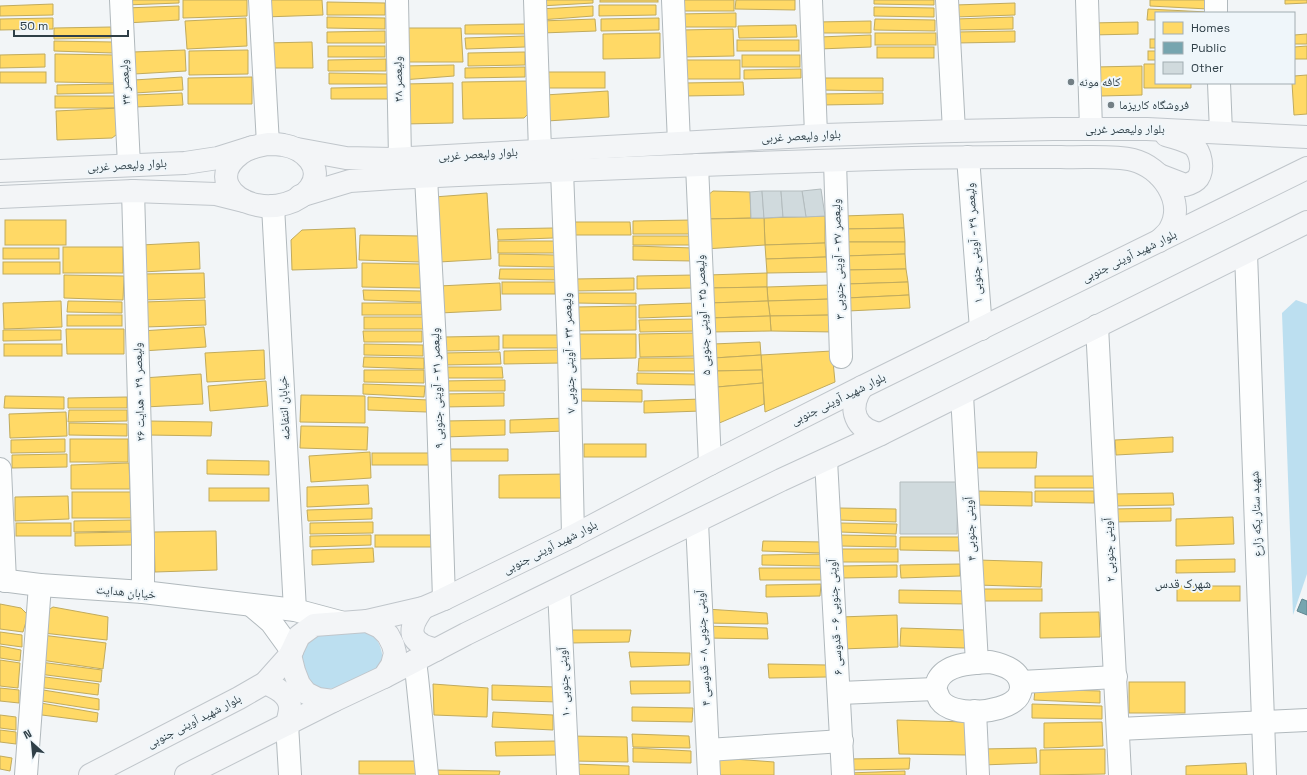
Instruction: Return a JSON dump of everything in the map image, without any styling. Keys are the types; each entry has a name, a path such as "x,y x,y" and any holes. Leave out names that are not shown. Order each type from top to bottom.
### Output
{"main road":[{"name":"بلوار ولیعصر غربی","path":"297,149 346,158 400,159 816,135 954,131 1147,129 1307,137"},
{"path":"1147,129 1186,141 1194,146 1198,152 1200,160 1201,169 1198,178 1192,183 1185,185 1158,175"},
{"path":"0,197 134,191 216,194 258,205 273,206 288,203 300,196 310,187 314,176 314,166 308,156 297,149 283,144 260,146 240,153 230,163 226,174 227,184 233,194 244,201"},
{"name":"بلوار ولیعصر غربی","path":"0,171 185,163 218,158 260,146"},
{"name":"بلوار ولیعصر غربی","path":"300,196 350,181 426,177 968,157 1108,158 1133,160 1150,168 1171,191 1174,200 1175,212 1170,229 1159,241"},
{"name":"بلوار شهید آوینی جنوبی","path":"367,621 423,608 444,599 573,536 710,464 862,387 1307,168"},
{"path":"186,775 781,480 881,434 1307,222"},
{"path":"862,387 856,395 854,413 858,422 864,428 872,433 881,434"},
{"path":"423,608 416,617 412,628 414,638 421,644 436,650"},
{"path":"333,701 318,699 306,693 299,684 294,670 291,653 299,636 314,625 367,621 380,627 388,635 393,645 395,654 392,665 384,677"},
{"name":"بلوار شهید آوینی جنوبی","path":"90,775 265,683 291,653"},
{"path":"265,683 275,687 286,696 290,708 287,724"}],"street":[{"name":"ولیعصر ۳۴","path":"121,0 129,165"},
{"path":"260,0 260,146"},
{"name":"ولیعصر ۳۸","path":"397,0 400,159"},
{"path":"536,0 540,151"},
{"path":"673,0 679,143"},
{"path":"811,0 816,135"},
{"path":"947,0 954,131"},
{"path":"1087,0 1091,129"},
{"path":"1216,0 1216,12"},
{"path":"1219,84 1222,132"},
{"name":"ولیعصر ۳۹ - آوینی جنوبی ۱","path":"968,157 981,329"},
{"name":"ولیعصر ۳۷ - آوینی جنوبی ۳","path":"835,161 841,357"},
{"name":"ولیعصر ۳۵ - آوینی جنوبی ۵","path":"697,166 710,464"},
{"name":"ولیعصر ۳۳ - آوینی جنوبی ۷","path":"562,171 569,350 573,536"},
{"name":"ولیعصر ۳۱ - آوینی جنوبی ۹","path":"426,177 437,381 444,599"},
{"name":"ولیعصر ۲۹ - هدایت ۲۶","path":"134,191 143,592"},
{"name":"خیابان انتفاضه","path":"273,206 295,610"},
{"name":"شهید ستار یکه زارع","path":"1246,253 1265,775"},
{"name":"آوینی جنوبی ۲","path":"1098,326 1119,729 1120,775"},
{"name":"آوینی جنوبی ۴","path":"962,394 978,663"},
{"name":"آوینی جنوبی ۶ - قدوسی ۶","path":"826,460 840,693 843,775"},
{"path":"0,469 3,581"},
{"name":"آوینی جنوبی ۸ - قدوسی ۴","path":"697,522 709,775"},
{"name":"خیابان هدایت","path":"3,581 143,592 251,604 295,610 340,623"},
{"path":"26,775 40,585"},
{"name":"آوینی جنوبی ۱۰","path":"560,590 568,775"},
{"path":"251,604 271,622 291,653"},
{"path":"415,661 427,775"},
{"path":"990,662 1007,667 1016,674 1021,682 1020,693 1016,700 1007,706 998,709 975,711 961,710 950,707 940,701 935,689 939,678 948,670 959,666 990,662"},
{"path":"1021,682 1116,677"},
{"path":"840,693 935,689"},
{"path":"975,711 978,775"},
{"path":"1119,729 1307,720"},
{"path":"287,724 290,775"},
{"path":"708,750 842,741"}],"shaded area":[{"path":"1296,300 1307,304 1307,574 1293,615 1282,313"},
{"path":"319,632 368,633 375,637 379,643 383,660 377,669 338,688 324,689 313,685 303,674 300,649"}],"building: Homes":[{"path":"125,0 179,0 179,3 125,5"},
{"path":"183,0 247,0 247,16 183,18"},
{"path":"264,0 322,0 323,15 264,17"},
{"path":"540,0 593,0 593,3 540,6"},
{"path":"600,0 658,0 658,2 600,2"},
{"path":"677,0 734,0 734,11 677,11"},
{"path":"736,0 795,0 795,10 735,9"},
{"path":"874,0 934,0 934,5 874,4"},
{"path":"1150,0 1208,0 1208,9 1150,6"},
{"path":"1285,0 1307,0 1307,3 1285,4"},
{"path":"327,2 385,3 385,15 327,15"},
{"path":"1015,3 1015,15 955,17 955,5"},
{"path":"53,4 53,15 0,16 0,6"},
{"path":"599,5 656,5 656,15 599,16"},
{"path":"179,6 179,20 126,23 125,8"},
{"path":"593,6 593,16 540,20 539,9"},
{"path":"874,7 934,8 934,17 874,16"},
{"path":"1148,9 1207,12 1155,12 1155,20 1147,20"},
{"path":"736,13 736,27 677,27 677,14"},
{"path":"327,17 385,18 385,29 327,28"},
{"path":"1013,17 1013,29 956,30 956,19"},
{"path":"53,18 53,29 0,30 0,19"},
{"path":"246,18 247,46 187,49 185,21"},
{"path":"659,18 659,30 601,31 601,19"},
{"path":"595,19 596,31 542,33 541,21"},
{"path":"875,19 935,20 935,31 874,30"},
{"path":"871,21 871,33 817,33 817,22"},
{"path":"1138,22 1138,34 1091,35 1091,23"},
{"path":"525,24 525,34 465,34 465,25"},
{"path":"796,25 797,37 739,38 738,26"},
{"path":"111,27 111,38 54,39 54,28"},
{"path":"404,28 461,28 463,62 403,62"},
{"path":"733,29 734,56 682,57 682,30"},
{"path":"385,31 385,43 327,43 327,32"},
{"path":"1015,31 1015,42 956,43 956,32"},
{"path":"660,33 660,58 603,59 603,34"},
{"path":"875,33 936,33 936,45 875,45"},
{"path":"1307,34 1307,44 1295,44 1295,35"},
{"path":"871,35 871,47 819,49 819,37"},
{"path":"525,36 525,47 466,49 465,38"},
{"path":"1150,39 1155,39 1155,48 1150,48"},
{"path":"737,40 799,40 799,51 737,51"},
{"path":"54,41 113,42 113,53 54,51"},
{"path":"312,42 313,68 267,68 265,43"},
{"path":"328,46 385,46 385,57 328,57"},
{"path":"1307,46 1307,59 1295,59 1295,47"},
{"path":"877,47 934,47 934,58 877,58"},
{"path":"185,50 186,71 134,74 133,52"},
{"path":"248,50 248,74 189,75 189,51"},
{"path":"1148,51 1155,51 1155,60 1148,60"},
{"path":"525,52 525,65 468,66 468,53"},
{"path":"45,54 45,67 0,68 0,55"},
{"path":"55,54 115,55 114,83 55,82"},
{"path":"742,55 800,55 800,67 742,67"},
{"path":"386,59 386,71 328,71 328,60"},
{"path":"681,60 740,60 740,79 681,79"},
{"path":"1144,64 1155,64 1155,84 1191,84 1191,88 1144,88"},
{"path":"454,65 454,76 402,80 402,66"},
{"path":"1142,66 1142,95 1101,96 1095,89 1095,67"},
{"path":"525,67 525,77 465,78 465,68"},
{"path":"801,69 801,78 744,79 744,70"},
{"path":"0,72 46,72 46,83 0,83"},
{"path":"545,72 605,72 605,88 545,88"},
{"path":"329,73 387,74 387,84 329,84"},
{"path":"1307,75 1307,114 1294,115 1292,84 1295,84 1295,76"},
{"path":"182,77 183,90 135,93 134,80"},
{"path":"252,77 252,104 188,104 188,78"},
{"path":"820,78 883,78 883,91 820,90"},
{"path":"528,81 528,114 524,118 463,119 462,82"},
{"path":"743,82 744,95 684,96 684,83"},
{"path":"453,83 453,123 404,124 404,84"},
{"path":"114,84 114,93 57,94 57,85"},
{"path":"389,87 389,99 331,99 331,88"},
{"path":"608,91 609,117 547,121 545,95"},
{"path":"182,93 183,105 135,107 135,95"},
{"path":"883,93 883,104 821,105 821,94"},
{"path":"55,96 115,96 115,108 55,108"},
{"path":"119,108 120,132 112,138 57,140 56,111"},
{"path":"713,191 750,192 751,218 705,219 703,199"},
{"path":"487,193 491,259 439,262 434,197"},
{"path":"903,214 904,228 844,229 843,216"},
{"path":"825,216 825,243 765,245 764,218"},
{"path":"764,218 765,245 705,249 705,219"},
{"path":"5,220 66,220 66,245 5,245"},
{"path":"692,220 692,234 633,234 633,221"},
{"path":"573,222 630,222 631,235 573,235"},
{"path":"355,228 357,268 292,270 291,240 302,230"},
{"path":"553,228 553,238 498,240 497,229"},
{"path":"904,228 905,242 844,242 844,229"},
{"path":"360,235 420,236 420,262 359,260"},
{"path":"633,236 692,236 692,245 633,245"},
{"path":"498,241 555,241 555,253 498,253"},
{"path":"199,242 200,269 142,272 141,245"},
{"path":"844,242 905,242 905,254 845,256"},
{"path":"825,243 826,257 766,259 765,245"},
{"path":"633,246 693,248 693,261 633,260"},
{"path":"63,247 123,247 123,273 63,273"},
{"path":"3,248 59,248 59,259 3,259"},
{"path":"499,254 556,255 556,267 499,266"},
{"path":"905,254 906,269 846,270 845,256"},
{"path":"826,257 828,272 767,273 766,259"},
{"path":"3,262 60,262 60,274 3,274"},
{"path":"362,263 421,264 421,288 362,287"},
{"path":"500,269 557,269 556,280 499,279"},
{"path":"906,269 908,282 847,284 846,270"},
{"path":"204,273 205,298 143,300 142,274"},
{"path":"767,273 767,287 708,288 708,275"},
{"path":"64,275 124,276 123,300 64,298"},
{"path":"695,275 695,288 637,289 637,276"},
{"path":"634,278 634,290 575,291 575,279"},
{"path":"502,282 555,282 555,294 502,294"},
{"path":"908,282 909,295 847,298 847,284"},
{"path":"500,283 501,310 440,313 439,286"},
{"path":"829,285 831,299 768,301 767,287"},
{"path":"767,287 768,301 709,303 708,288"},
{"path":"363,290 422,291 422,302 364,300"},
{"path":"576,293 636,293 636,304 576,303"},
{"path":"909,295 910,308 848,311 847,298"},
{"path":"831,299 833,315 770,316 768,301"},
{"path":"205,300 206,325 145,327 144,302"},
{"path":"61,301 62,327 4,329 3,303"},
{"path":"68,301 122,302 122,313 67,312"},
{"path":"768,301 770,316 710,318 709,303"},
{"path":"362,303 422,303 422,315 362,315"},
{"path":"695,303 696,316 639,318 639,305"},
{"path":"636,306 636,330 576,331 576,307"},
{"path":"67,315 122,315 122,326 67,326"},
{"path":"833,315 835,332 771,331 770,316"},
{"path":"770,316 771,331 710,332 710,318"},
{"path":"364,317 423,317 423,329 364,329"},
{"path":"697,319 697,331 640,332 639,320"},
{"path":"204,327 206,347 142,351 141,331"},
{"path":"66,329 124,329 124,354 67,354"},
{"path":"3,330 61,330 61,340 3,341"},
{"path":"363,331 422,331 422,342 364,342"},
{"path":"697,333 698,356 640,357 639,334"},
{"path":"577,334 636,334 636,358 578,359"},
{"path":"503,335 561,335 561,348 503,348"},
{"path":"499,336 499,350 444,351 443,337"},
{"path":"760,342 761,355 714,358 713,344"},
{"path":"4,344 62,344 62,356 4,356"},
{"path":"364,344 423,345 423,356 364,355"},
{"path":"264,350 265,379 207,382 205,353"},
{"path":"562,350 562,363 504,364 504,351"},
{"path":"832,351 835,382 765,412 761,355"},
{"path":"500,352 501,364 444,365 443,353"},
{"path":"761,355 762,370 716,371 714,358"},
{"path":"364,357 424,358 424,369 363,367"},
{"path":"639,358 700,358 700,371 638,371"},
{"path":"444,367 502,367 503,378 444,378"},
{"path":"364,370 424,370 424,383 364,382"},
{"path":"762,370 763,383 717,387 716,371"},
{"path":"637,373 699,374 698,385 637,384"},
{"path":"201,374 203,404 145,407 143,378"},
{"path":"505,380 505,391 442,391 442,381"},
{"path":"266,381 268,406 210,411 208,386"},
{"path":"763,383 764,404 717,424 717,387"},
{"path":"363,384 425,386 424,397 363,394"},
{"path":"581,389 642,390 642,402 581,401"},
{"path":"504,393 504,406 442,407 442,394"},
{"path":"301,395 365,396 365,423 300,422"},
{"path":"5,396 64,397 64,409 4,408"},
{"path":"127,397 127,408 68,408 68,398"},
{"path":"368,397 428,400 427,412 368,410"},
{"path":"701,399 701,411 644,413 644,401"},
{"path":"69,410 127,410 127,421 68,422"},
{"path":"66,412 67,436 10,438 9,414"},
{"path":"566,418 566,431 510,433 510,420"},
{"path":"505,420 505,435 444,437 444,421"},
{"path":"149,421 212,422 211,436 148,435"},
{"path":"69,423 127,424 127,436 69,435"},
{"path":"301,426 368,427 367,450 300,448"},
{"path":"1173,437 1173,452 1116,455 1115,440"},
{"path":"65,439 65,452 11,453 11,440"},
{"path":"70,439 128,439 128,462 70,462"},
{"path":"584,444 646,444 646,457 584,457"},
{"path":"445,449 508,449 508,461 446,461"},
{"path":"370,452 371,478 311,482 309,456"},
{"path":"975,452 1037,452 1036,468 975,468"},
{"path":"372,453 430,453 430,465 372,465"},
{"path":"67,454 67,467 12,468 12,455"},
{"path":"207,460 269,461 269,475 207,474"},
{"path":"129,463 130,489 71,489 71,465"},
{"path":"567,474 567,498 499,498 499,475"},
{"path":"1035,476 1095,476 1095,488 1035,488"},
{"path":"368,485 369,504 307,507 307,487"},
{"path":"209,488 269,488 269,501 209,501"},
{"path":"975,491 1032,492 1032,506 975,505"},
{"path":"1035,491 1094,491 1094,503 1035,502"},
{"path":"72,492 132,492 132,518 72,518"},
{"path":"1173,493 1174,505 1113,506 1113,494"},
{"path":"68,496 69,519 15,521 15,497"},
{"path":"372,508 372,519 308,521 307,510"},
{"path":"839,508 896,509 896,522 838,520"},
{"path":"1171,508 1171,521 1113,522 1113,509"},
{"path":"1233,517 1234,544 1176,546 1176,519"},
{"path":"131,520 131,531 74,532 74,521"},
{"path":"373,522 373,533 310,534 310,523"},
{"path":"16,523 71,523 71,536 16,536"},
{"path":"840,523 897,524 896,534 840,532"},
{"path":"216,531 217,570 155,572 154,532"},
{"path":"132,532 132,545 75,546 75,533"},
{"path":"371,535 371,545 310,547 310,536"},
{"path":"375,535 432,535 432,547 375,547"},
{"path":"839,535 896,536 896,547 839,546"},
{"path":"900,537 959,537 959,551 900,550"},
{"path":"763,541 825,542 823,553 762,551"},
{"path":"373,548 374,562 312,565 312,550"},
{"path":"840,549 898,549 898,562 840,562"},
{"path":"822,554 822,566 762,565 762,555"},
{"path":"1235,559 1235,572 1176,573 1176,560"},
{"path":"978,560 1042,562 1041,587 977,585"},
{"path":"960,564 960,576 901,578 900,565"},
{"path":"897,565 897,577 842,578 842,566"},
{"path":"759,568 823,568 822,580 760,580"},
{"path":"821,584 820,596 766,597 766,585"},
{"path":"1177,586 1240,586 1240,601 1177,601"},
{"path":"979,589 1042,589 1042,601 979,601"},
{"path":"899,590 967,591 967,604 899,603"},
{"path":"0,604 21,608 28,615 23,632 0,629"},
{"path":"53,607 108,617 107,640 43,633 45,612"},
{"path":"706,609 767,613 768,624 705,623"},
{"path":"1099,612 1100,637 1040,638 1040,613"},
{"path":"897,615 898,647 841,649 840,617"},
{"path":"705,626 767,628 768,639 706,638"},
{"path":"901,628 965,630 965,648 900,646"},
{"path":"571,630 631,630 629,642 571,643"},
{"path":"0,632 22,635 22,647 0,644"},
{"path":"42,635 106,643 103,669 41,660"},
{"path":"0,646 21,650 20,661 0,658"},
{"path":"629,652 690,653 689,665 631,667"},
{"path":"0,660 20,663 18,688 0,686"},
{"path":"40,662 102,670 101,682 39,674"},
{"path":"768,664 827,665 827,677 769,678"},
{"path":"38,676 99,684 98,695 37,687"},
{"path":"630,681 690,681 690,693 631,694"},
{"path":"1129,682 1185,682 1185,713 1129,713"},
{"path":"433,684 488,688 487,717 434,715"},
{"path":"492,685 557,687 558,702 492,700"},
{"path":"0,688 19,690 19,703 0,701"},
{"path":"37,689 99,699 99,710 35,700"},
{"path":"1035,689 1100,691 1100,703 1034,700"},
{"path":"35,702 98,713 97,722 34,714"},
{"path":"1032,704 1102,706 1102,719 1032,718"},
{"path":"632,707 693,708 692,722 632,721"},
{"path":"493,712 553,715 553,730 492,727"},
{"path":"0,715 16,717 16,730 0,728"},
{"path":"897,720 966,722 967,755 899,754"},
{"path":"1102,722 1103,746 1044,748 1044,723"},
{"path":"0,730 16,732 16,744 0,742"},
{"path":"632,734 689,736 690,748 633,747"},
{"path":"571,736 627,737 628,762 572,761"},
{"path":"556,741 556,755 496,756 495,742"},
{"path":"633,748 691,751 691,763 633,762"},
{"path":"1036,748 1037,763 982,765 982,749"},
{"path":"1105,749 1105,774 1040,775 1040,750"},
{"path":"0,756 12,758 10,771 0,769"},
{"path":"720,758 774,762 774,775 712,775"},
{"path":"910,758 909,769 849,770 848,759"},
{"path":"359,761 420,761 420,774 359,774"},
{"path":"1246,763 1247,775 1186,775 1186,766"},
{"path":"573,764 629,766 629,775 574,775"},
{"path":"435,770 500,771 499,775 435,775"},
{"path":"905,771 905,775 848,775 848,773"}],"building: Public":[{"path":"1302,599 1307,601 1307,615 1297,611"}],"building: Other":[{"path":"821,189 825,216 806,217 802,191"},
{"path":"762,191 764,218 751,218 750,192"},
{"path":"762,191 781,191 783,217 764,218"},
{"path":"781,191 802,191 806,217 783,217"},
{"path":"900,482 958,482 957,534 900,534"}],"place":[{"name":"کافه مونه","path":"1071,82"},
{"name":"فروشگاه کاریزما","path":"1111,105"}],"district":[{"name":"شهرک قدس","path":"1183,583"}]}
